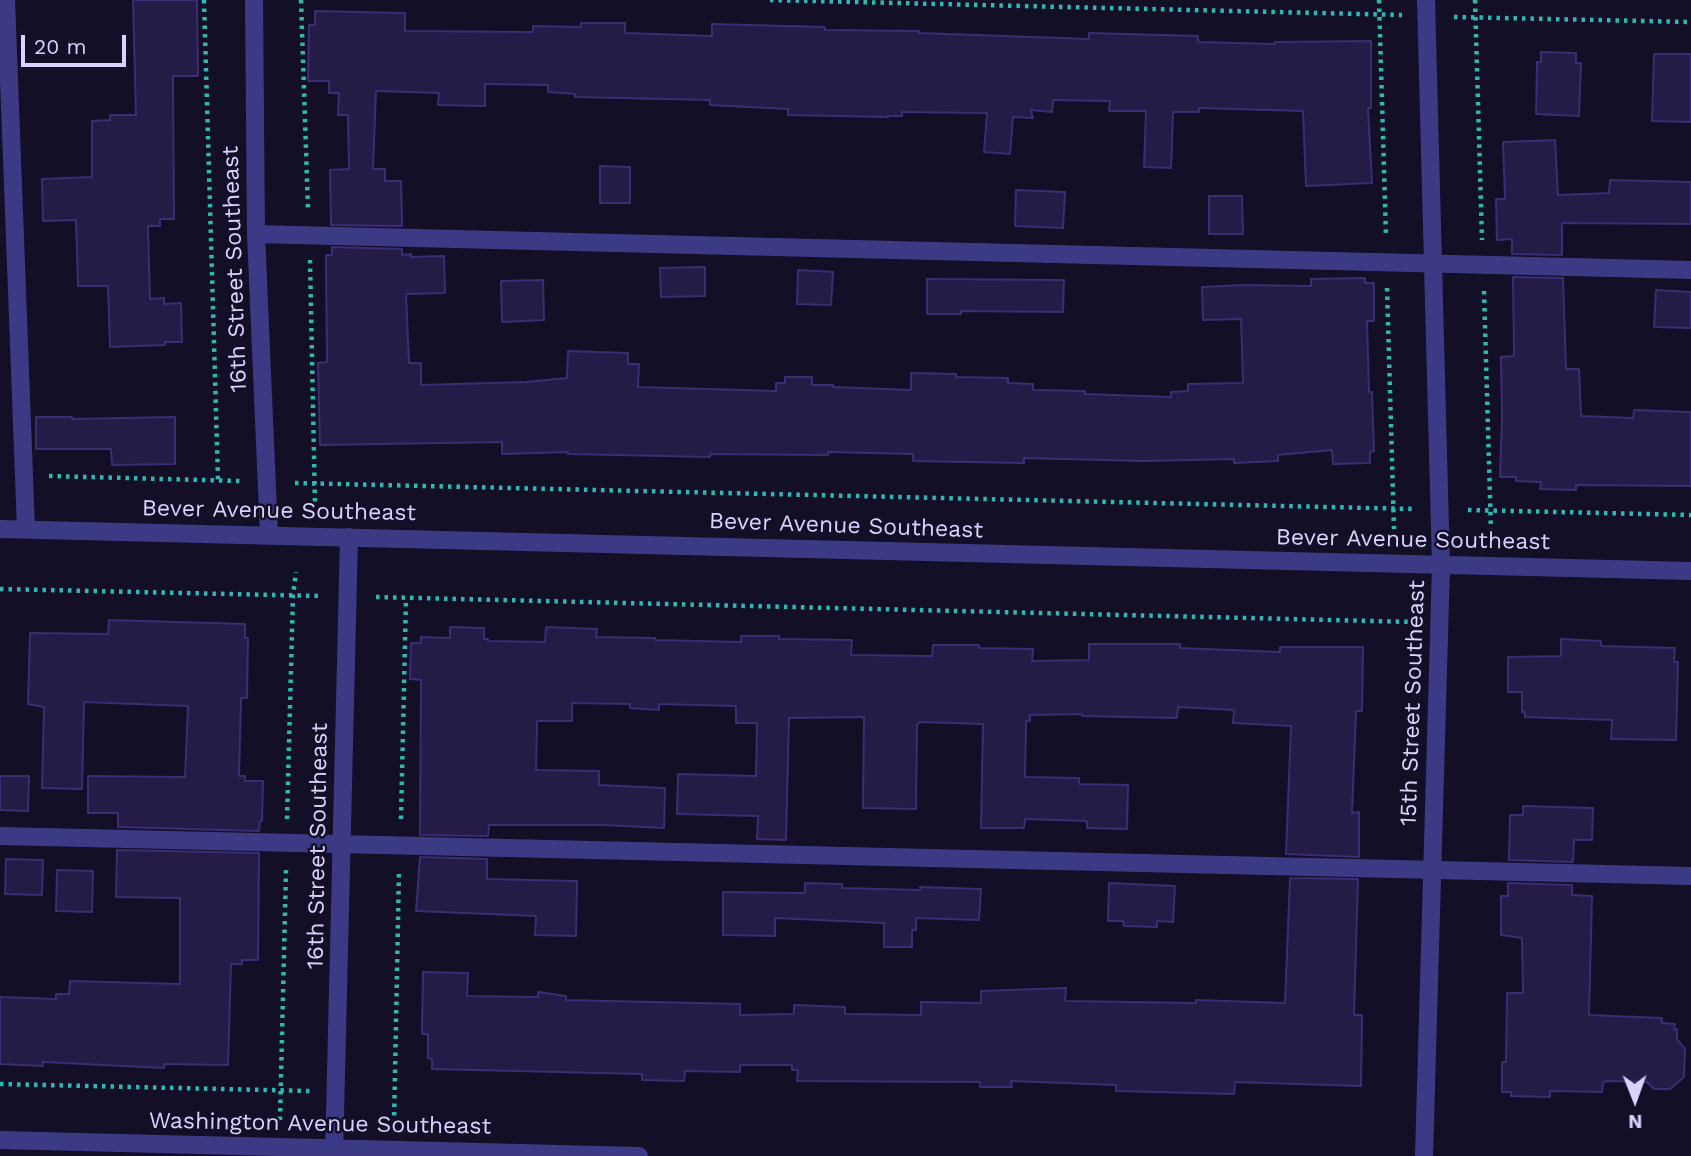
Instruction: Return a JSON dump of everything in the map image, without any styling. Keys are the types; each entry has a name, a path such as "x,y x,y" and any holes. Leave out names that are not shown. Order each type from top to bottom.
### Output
{"street":[{"path":"6,0 26,529"},
{"name":"16th Street Southeast","path":"254,0 256,234 269,536"},
{"name":"15th Street Southeast","path":"1424,1156 1441,566 1426,0"},
{"path":"256,234 1691,270"},
{"name":"Bever Avenue Southeast","path":"0,529 1691,571"},
{"name":"16th Street Southeast","path":"334,1152 349,537"},
{"path":"0,836 1691,876"},
{"name":"Washington Avenue Southeast","path":"0,1140 334,1152 639,1156"}],"path":[{"path":"204,0 218,480"},
{"path":"770,0 1402,15"},
{"path":"1454,16 1691,22"},
{"path":"24,476 240,481"},
{"path":"295,483 1415,509"},
{"path":"1468,510 1691,515"},
{"path":"0,589 325,596"},
{"path":"376,597 1414,622"},
{"path":"0,1083 312,1091"}],"building":[{"path":"133,0 197,0 198,76 173,76 174,219 160,219 160,226 148,226 150,299 164,298 164,304 181,303 182,342 110,347 108,286 78,286 76,220 43,221 42,179 92,177 92,121 110,120 110,115 136,115"},
{"path":"315,11 405,13 405,31 533,32 533,26 581,27 581,23 625,23 625,33 712,36 712,24 1089,39 1089,33 1198,36 1198,42 1275,44 1371,41 1371,108 1368,108 1372,183 1306,186 1303,111 1199,108 1199,112 1173,112 1171,168 1144,167 1146,111 1109,111 1110,101 1053,100 1052,112 1031,110 1033,118 1013,117 1010,154 984,152 987,113 902,112 902,116 888,117 788,115 788,109 710,105 710,100 575,97 575,94 548,92 548,85 485,84 485,106 438,105 439,93 376,91 373,169 385,169 385,181 401,181 402,226 331,225 330,170 349,169 348,115 338,115 339,93 329,93 329,81 308,81 309,25 315,25"},
{"path":"1541,52 1576,53 1576,63 1581,63 1579,116 1536,114 1537,62 1541,62"},
{"path":"1654,54 1691,54 1691,122 1652,121"},
{"path":"1555,140 1558,195 1609,193 1610,180 1691,182 1691,224 1562,223 1562,255 1512,254 1512,239 1497,240 1496,199 1505,199 1503,142"},
{"path":"600,166 630,167 630,203 600,203"},
{"path":"1016,190 1065,192 1063,228 1015,226"},
{"path":"1209,196 1242,196 1243,234 1209,234"},
{"path":"332,247 402,249 402,255 411,254 411,257 444,256 445,293 406,294 409,363 421,363 421,385 567,378 568,351 628,353 628,364 639,364 638,387 776,391 776,383 785,383 785,377 812,377 812,385 911,390 911,373 1008,378 1008,383 1033,384 1033,390 1171,397 1171,392 1188,391 1188,384 1243,383 1241,319 1203,320 1202,287 1311,286 1311,279 1365,278 1365,283 1374,283 1374,321 1367,321 1374,451 1370,452 1370,463 1333,464 1332,450 1278,455 1278,461 1234,463 1234,459 1143,461 1024,458 1024,463 913,461 913,454 828,452 828,455 710,454 710,457 568,452 502,454 502,442 320,445 318,363 327,362 326,255 332,255"},
{"path":"705,267 705,296 661,297 660,268"},
{"path":"798,270 833,272 831,305 797,304"},
{"path":"1513,277 1563,278 1566,369 1579,369 1581,416 1633,418 1634,410 1691,412 1691,486 1576,485 1576,490 1540,489 1541,482 1500,477 1501,357 1514,356"},
{"path":"927,279 1064,280 1063,312 961,311 961,314 927,314"},
{"path":"543,280 544,320 502,322 501,281"},
{"path":"1656,290 1691,292 1691,328 1654,327"},
{"path":"36,417 175,417 175,464 112,465 111,449 36,449"},
{"path":"109,620 245,624 245,638 248,638 247,698 241,698 239,776 245,776 245,781 263,781 262,821 259,831 118,827 118,813 88,813 88,776 185,777 188,706 84,702 82,789 42,788 44,707 28,704 30,633 108,634"},
{"path":"450,627 484,628 484,639 488,641 545,642 546,627 597,629 596,637 655,640 741,642 741,636 779,636 779,639 852,640 851,655 932,656 933,645 979,645 979,648 1033,649 1032,661 1089,660 1089,644 1180,644 1180,648 1280,652 1280,647 1363,647 1362,711 1356,711 1352,813 1359,812 1359,857 1286,854 1291,726 1233,723 1234,710 1178,707 1177,718 1030,715 1030,721 1026,721 1025,777 1079,778 1079,784 1128,785 1127,829 1087,828 1087,821 1025,819 1024,828 981,828 983,724 920,722 917,725 916,809 863,808 864,717 789,718 786,840 757,839 758,816 677,814 678,774 756,776 757,723 736,723 736,706 659,704 659,710 630,708 630,704 572,703 572,721 537,721 536,770 599,771 599,785 665,788 664,828 489,825 488,836 420,835 421,680 410,679 411,643 421,643 421,637 450,638"},
{"path":"1561,639 1601,641 1601,646 1675,648 1674,662 1678,662 1676,740 1611,739 1612,720 1525,717 1525,712 1522,712 1522,692 1508,692 1508,657 1561,656"},
{"path":"0,776 29,776 28,811 0,810"},
{"path":"1523,806 1593,808 1592,840 1574,840 1573,862 1509,860 1510,815 1523,815"},
{"path":"117,850 259,853 258,960 242,960 242,964 231,964 228,1065 164,1064 164,1068 43,1062 43,1066 0,1064 0,997 56,999 56,994 69,994 70,981 180,984 180,898 116,897"},
{"path":"420,857 487,859 487,879 577,881 576,936 535,935 536,916 416,911"},
{"path":"6,859 43,860 42,895 5,894"},
{"path":"57,870 93,871 92,912 56,911"},
{"path":"1290,878 1358,879 1354,1015 1362,1015 1361,1086 1235,1082 1234,1094 1116,1091 1116,1085 1011,1081 1012,1087 980,1087 980,1082 797,1081 798,1070 792,1070 792,1065 740,1065 740,1072 685,1071 684,1081 642,1080 642,1074 432,1069 432,1059 428,1058 428,1034 422,1034 423,972 468,973 467,996 538,997 538,992 566,996 566,1000 740,1004 740,1015 794,1014 794,1005 845,1007 845,1014 921,1015 921,1002 981,1003 981,991 1066,988 1065,1001 1196,1003 1196,1000 1285,1003"},
{"path":"805,883 842,884 842,888 981,889 979,920 916,918 916,930 912,930 912,947 884,947 884,923 775,918 775,936 723,935 723,892 805,893"},
{"path":"1109,883 1175,886 1173,922 1157,921 1157,927 1124,926 1123,921 1108,921"},
{"path":"1508,883 1572,885 1572,895 1592,896 1589,1015 1662,1018 1662,1023 1675,1024 1677,1039 1685,1049 1684,1077 1670,1089 1654,1089 1647,1082 1608,1081 1603,1082 1602,1092 1550,1091 1550,1097 1511,1096 1511,1092 1502,1092 1502,1062 1506,1062 1507,993 1523,993 1522,938 1501,935 1501,896 1508,896"}]}
